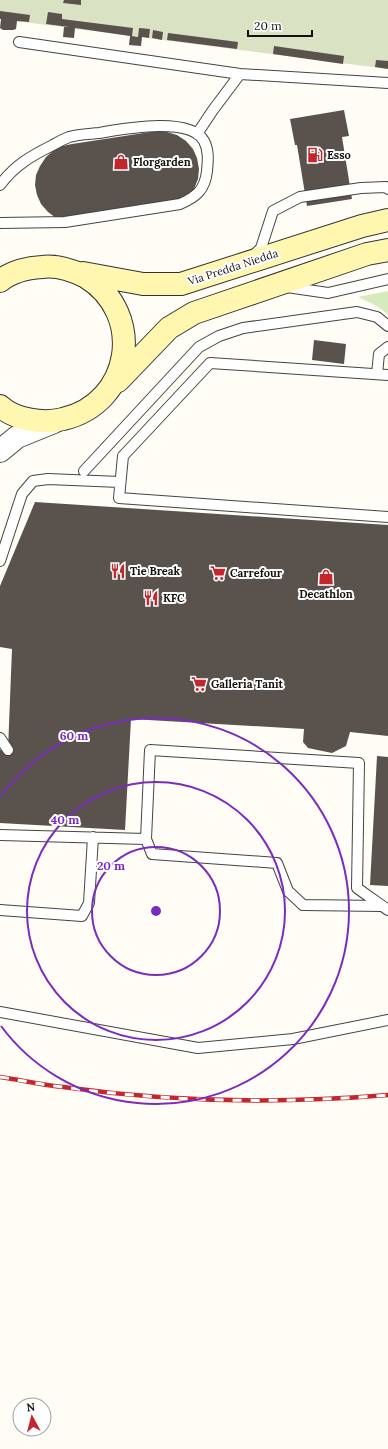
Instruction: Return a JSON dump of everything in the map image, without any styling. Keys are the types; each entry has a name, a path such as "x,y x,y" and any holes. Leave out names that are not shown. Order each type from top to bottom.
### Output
{"main road":[{"name":"Via Predda Niedda","path":"76,272 143,284 182,284 362,226 388,220"},
{"path":"0,406 4,410 28,420 54,422 75,416 94,406 169,328 194,313 367,254 388,250"},
{"path":"0,272 52,266 76,272 96,284 112,301 122,323 124,347 120,370 109,391"},
{"path":"0,281 6,276 28,268"}],"street":[{"path":"0,451 17,437 54,422"}],"lane":[{"path":"19,42 240,74 388,83"},
{"path":"197,134 212,110 240,74"},
{"path":"0,185 10,172 31,156 69,137 150,126 168,126 192,130 204,140 208,152 207,173 204,184 199,193 193,198 180,204 65,222 0,223"},
{"path":"243,264 262,248 273,211 300,198 360,188 386,187 388,189"},
{"path":"273,285 328,293 388,279"},
{"path":"84,471 199,347 219,336 243,328 357,312 377,317 388,326"},
{"path":"377,374 379,354 388,347"},
{"path":"388,375 210,363 123,456 119,498 388,517"},
{"path":"0,561 22,494 33,482 48,479 120,482"},
{"path":"0,738 8,750"},
{"path":"150,750 359,763 357,888 385,908 303,906 288,891 277,863 152,854 146,839 150,750"},
{"path":"0,835 146,839"},
{"path":"0,910 82,916 89,902 93,838"},
{"path":"0,1012 198,1048 293,1039 388,1020"}],"green space":[{"path":"0,0 388,0 388,69 0,19"},
{"path":"388,291 388,314 375,305 358,297"}],"building":[{"path":"64,0 81,0 81,5 63,3"},
{"path":"0,11 30,15 29,22 17,21 16,29 3,30 0,28"},
{"path":"48,12 62,14 62,19 133,28 132,36 138,37 139,28 150,29 149,38 142,37 141,46 129,45 130,36 75,28 74,38 63,37 64,27 69,27 46,24"},
{"path":"153,30 163,32 162,40 152,38"},
{"path":"168,33 238,42 237,49 167,40"},
{"path":"274,46 344,56 343,64 273,54"},
{"path":"376,60 388,61 388,69 375,67"},
{"path":"344,110 349,136 342,137 352,199 307,206 297,145 295,145 290,119"},
{"path":"157,131 177,135 186,141 193,149 197,158 199,169 198,179 188,198 180,204 56,218 41,204 35,185 36,175 46,157 53,151 62,146 72,144"},
{"path":"314,340 346,344 344,364 312,360"},
{"name":"Galleria Tanit","path":"35,502 388,525 388,736 350,732 346,746 332,753 308,748 303,742 304,729 131,719 125,830 0,823 0,750 8,750 12,649 0,647 0,586"},
{"path":"377,756 388,757 388,886 370,885"}],"railway":[{"path":"0,1077 103,1092 144,1096 225,1100 307,1100 388,1095"}],"place":[{"name":"Esso","path":"315,155"},
{"name":"Florgarden","path":"121,162"},
{"name":"Tie Break","path":"118,571"},
{"name":"Carrefour","path":"218,573"},
{"name":"Decathlon","path":"326,577"},
{"name":"KFC","path":"151,598"},
{"name":"Galleria Tanit","path":"199,684"}]}
